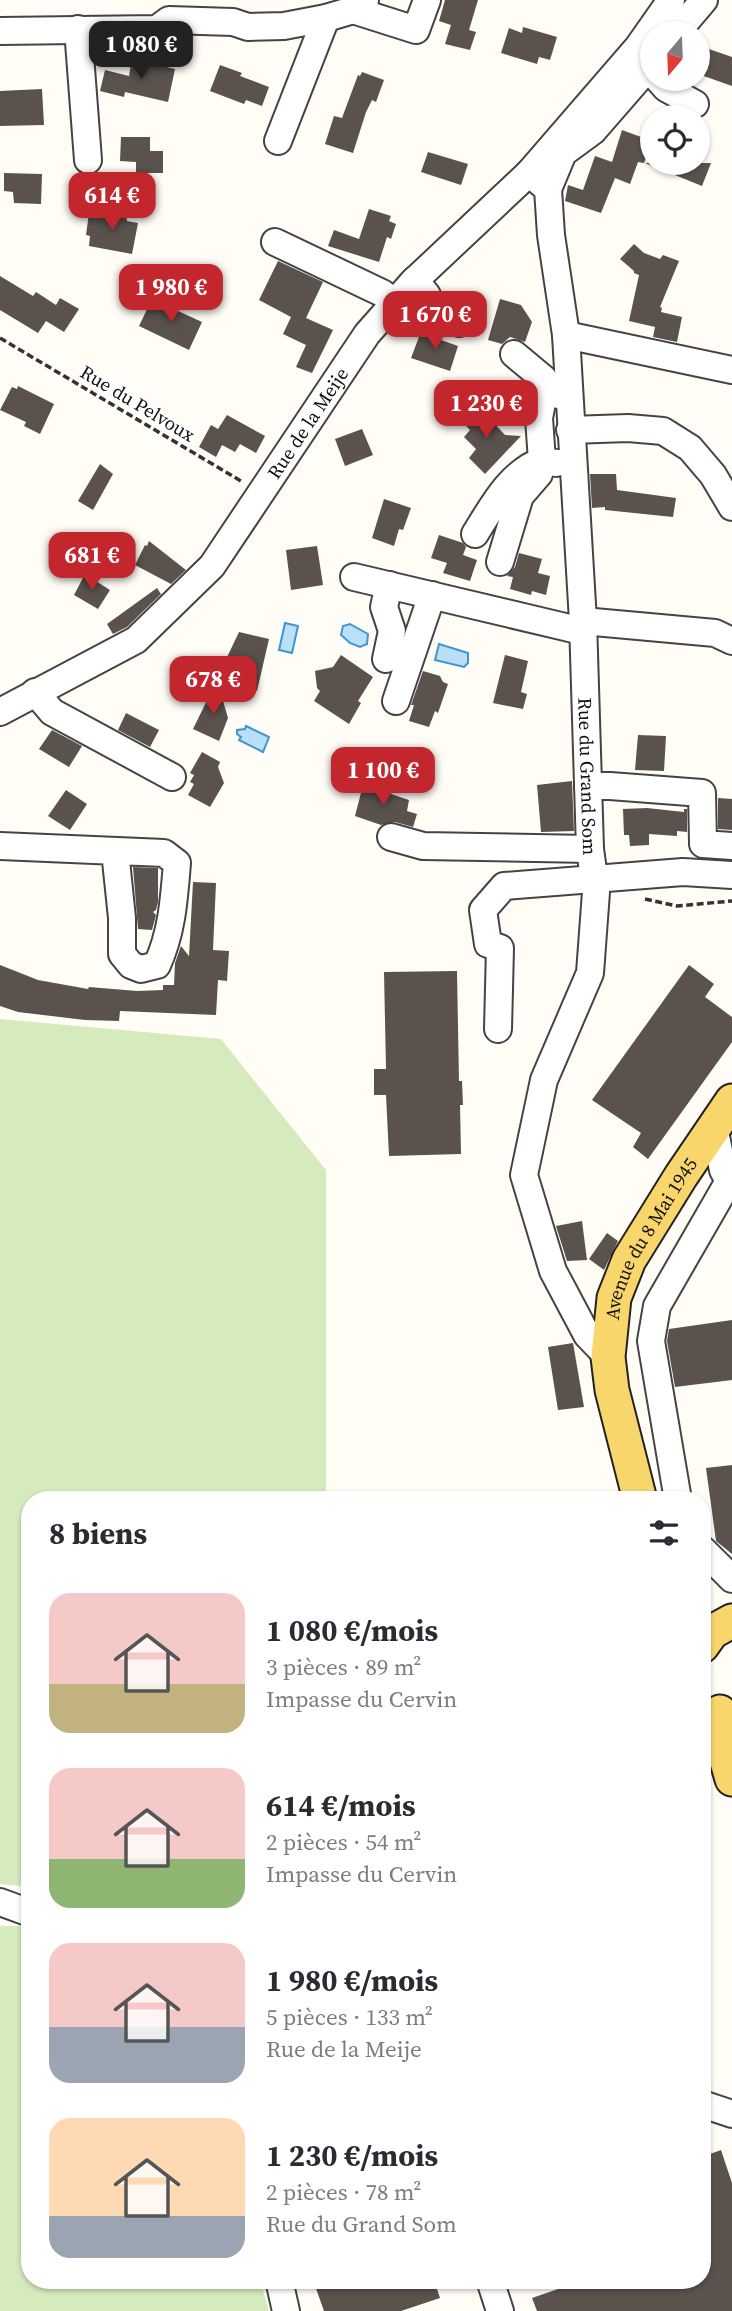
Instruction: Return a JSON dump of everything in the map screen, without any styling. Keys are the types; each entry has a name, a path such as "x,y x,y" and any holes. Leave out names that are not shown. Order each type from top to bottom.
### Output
{"main road":[{"name":"Avenue du 8 Mai 1945","path":"638,1491 612,1390 608,1357 614,1298 629,1260 724,1130"},
{"name":"Avenue du 8 Mai 1945","path":"612,1390 626,1308 644,1270 724,1130"},
{"path":"718,1707 724,1751 732,1779"}],"street":[{"path":"0,31 157,29 169,20 233,22 248,27 284,26 326,18 359,5 416,30 427,0"},
{"path":"686,21 704,0"},
{"name":"Rue de la Meije","path":"0,712 136,640 212,566 367,334 415,280 538,181 669,1"},
{"path":"278,141 326,18"},
{"path":"78,29 88,160"},
{"path":"538,181 563,153 593,131 640,83"},
{"path":"671,91 695,104"},
{"name":"Rue du Grand Som","path":"538,181 551,235 566,335 560,395 570,430 573,466 583,626 590,849 596,902 590,973 544,1080 524,1175 553,1272 587,1335 608,1357"},
{"path":"275,242 382,293 394,302"},
{"path":"415,280 426,295 432,313 460,323"},
{"path":"566,335 732,370"},
{"path":"514,354 560,395"},
{"path":"499,562 520,496 538,474 542,461 539,418 544,392 560,395"},
{"path":"570,430 663,431 690,448 713,474 732,507"},
{"path":"475,534 502,492 530,465 542,461 573,466"},
{"path":"354,577 583,626 715,633 732,641"},
{"path":"386,659 392,631 384,607 389,585"},
{"path":"396,701 432,595"},
{"path":"36,692 52,712 172,778"},
{"path":"588,786 702,793 703,844 732,846"},
{"path":"391,837 423,846 590,849"},
{"path":"0,846 115,851"},
{"path":"498,1029 500,948 488,944 483,910 504,886 683,872 732,875"},
{"path":"676,1491 651,1341 657,1306 729,1181 723,1170 724,1130"},
{"path":"711,1558 732,1579"},
{"path":"0,1902 21,1910"},
{"path":"711,2107 732,2114"},
{"path":"281,2289 286,2311"},
{"path":"493,2289 500,2311"}],"path":[{"name":"Rue du Pelvoux","path":"0,338 261,493"}],"green space":[{"path":"0,1019 221,1039 326,1170 326,1491 21,1491 21,1886 0,1884"},
{"path":"0,1926 20,1926 21,2289 263,2289 269,2311 0,2311"}],"water":[{"path":"285,623 298,626 292,653 279,650"},
{"path":"350,624 368,634 367,644 360,647 341,635 343,626"},
{"path":"439,644 468,653 468,663 464,667 435,660"},
{"path":"246,726 269,737 263,752 239,740 241,737 237,730 245,729"}],"building":[{"path":"445,0 478,0 469,30 476,32 470,50 445,44 451,25 439,21"},
{"path":"523,27 557,37 550,60 539,57 537,64 501,53 509,28 522,33"},
{"path":"710,49 732,57 732,86 710,78"},
{"path":"132,59 175,69 168,102 125,92 124,97 100,91 105,70 129,76"},
{"path":"220,65 269,87 262,106 246,100 244,104 210,91"},
{"path":"362,72 384,80 376,102 372,100 366,112 353,153 325,144 334,116 342,118 358,75"},
{"path":"42,89 44,125 0,126 0,91"},
{"path":"622,130 640,137 640,162 630,184 615,178 601,213 565,201 568,185 583,190 595,156 612,162"},
{"path":"121,137 150,137 150,151 163,151 163,173 136,173 136,162 120,161"},
{"path":"428,152 468,164 461,185 421,172"},
{"path":"4,173 42,174 41,204 14,203 13,192 4,191"},
{"path":"675,175 706,175 702,186"},
{"path":"369,209 391,216 389,221 396,224 391,239 387,237 379,262 328,246 334,230 359,239"},
{"path":"106,211 126,215 127,221 138,223 132,254 89,246 90,236 86,235 89,213 105,217"},
{"path":"634,244 644,253 660,259 663,255 679,261 660,307 661,312 682,317 677,342 653,337 655,327 629,321 639,275 620,259"},
{"path":"278,261 323,282 306,318 333,330 312,373 296,367 306,345 283,334 291,317 259,300"},
{"path":"0,276 33,296 36,292 56,305 60,298 79,309 64,332 46,321 38,333 0,310"},
{"path":"152,299 202,322 189,350 139,326"},
{"path":"500,299 521,305 532,322 525,342 510,337 502,344 488,340"},
{"path":"422,329 443,336 441,340 458,346 450,371 411,358"},
{"path":"18,386 54,404 40,434 24,426 26,422 0,410 12,387 17,389"},
{"path":"478,406 505,435 521,436 485,474 469,458 476,449 464,437 470,430 462,422"},
{"path":"227,415 265,436 256,453 240,444 235,452 222,445 216,457 199,447 211,425 218,429"},
{"path":"362,429 373,455 345,466 335,439"},
{"path":"100,464 113,474 93,510 78,501"},
{"path":"590,474 616,474 617,490 676,498 673,517 605,510 605,507 592,508"},
{"path":"384,499 411,508 403,530 399,529 394,546 372,538"},
{"path":"439,535 463,543 466,547 463,555 477,560 470,581 443,573 447,563 431,558"},
{"path":"149,541 186,570 171,584 135,565"},
{"path":"317,546 323,585 291,590 286,550"},
{"path":"519,553 542,559 538,573 550,576 546,595 532,591 531,595 510,589 513,577 507,576 515,567"},
{"path":"85,574 110,590 98,609 74,595"},
{"path":"157,588 161,594 127,627 113,634 107,624"},
{"path":"239,632 269,639 257,691 219,674"},
{"path":"341,655 373,677 358,701 361,703 349,724 314,701 320,691 317,688 315,671 333,667"},
{"path":"505,655 528,661 521,692 527,694 523,709 493,703"},
{"path":"423,671 440,676 443,682 448,684 438,713 435,711 429,727 409,721 414,705 411,705"},
{"path":"217,680 228,718 219,741 193,729"},
{"path":"126,713 159,730 150,747 118,730"},
{"path":"52,730 82,746 69,767 39,749"},
{"path":"638,735 666,736 664,771 635,770"},
{"path":"202,752 220,762 218,767 224,783 210,807 188,795 194,784 190,782 194,775 190,773"},
{"path":"364,781 389,788 388,793 409,800 407,811 417,814 413,827 395,822 381,825 355,816"},
{"path":"572,781 574,831 541,832 537,785"},
{"path":"66,790 87,804 70,830 48,816"},
{"path":"718,798 732,799 732,830 718,829"},
{"path":"647,808 684,812 684,809 687,809 687,832 677,831 677,836 649,834 649,845 630,846 629,835 624,835 623,809"},
{"path":"133,867 158,868 158,902 153,912 156,915 152,930 138,929"},
{"path":"193,882 216,883 213,950 229,951 227,981 218,980 216,1015 120,1011 119,1021 85,1020 18,1012 0,1006 0,965 38,980 88,989 163,990 163,985 174,985 175,963 181,946 189,956"},
{"path":"689,965 714,984 705,997 732,1017 732,1042 648,1159 633,1147 641,1133 592,1100"},
{"path":"457,971 459,1081 462,1081 463,1105 460,1105 461,1154 389,1156 386,1095 374,1095 374,1069 386,1069 384,972"},
{"path":"582,1221 587,1260 567,1261 556,1226"},
{"path":"607,1233 618,1241 604,1270 589,1259"},
{"path":"732,1320 732,1380 675,1387 667,1341 669,1329"},
{"path":"573,1343 584,1407 558,1410 548,1347"},
{"path":"732,1465 732,1554 716,1541 706,1468"},
{"path":"721,2150 732,2183 732,2311 537,2311 532,2298 558,2289 711,2289 711,2154"},
{"path":"316,2289 437,2289 440,2298 401,2311 324,2311"}]}
